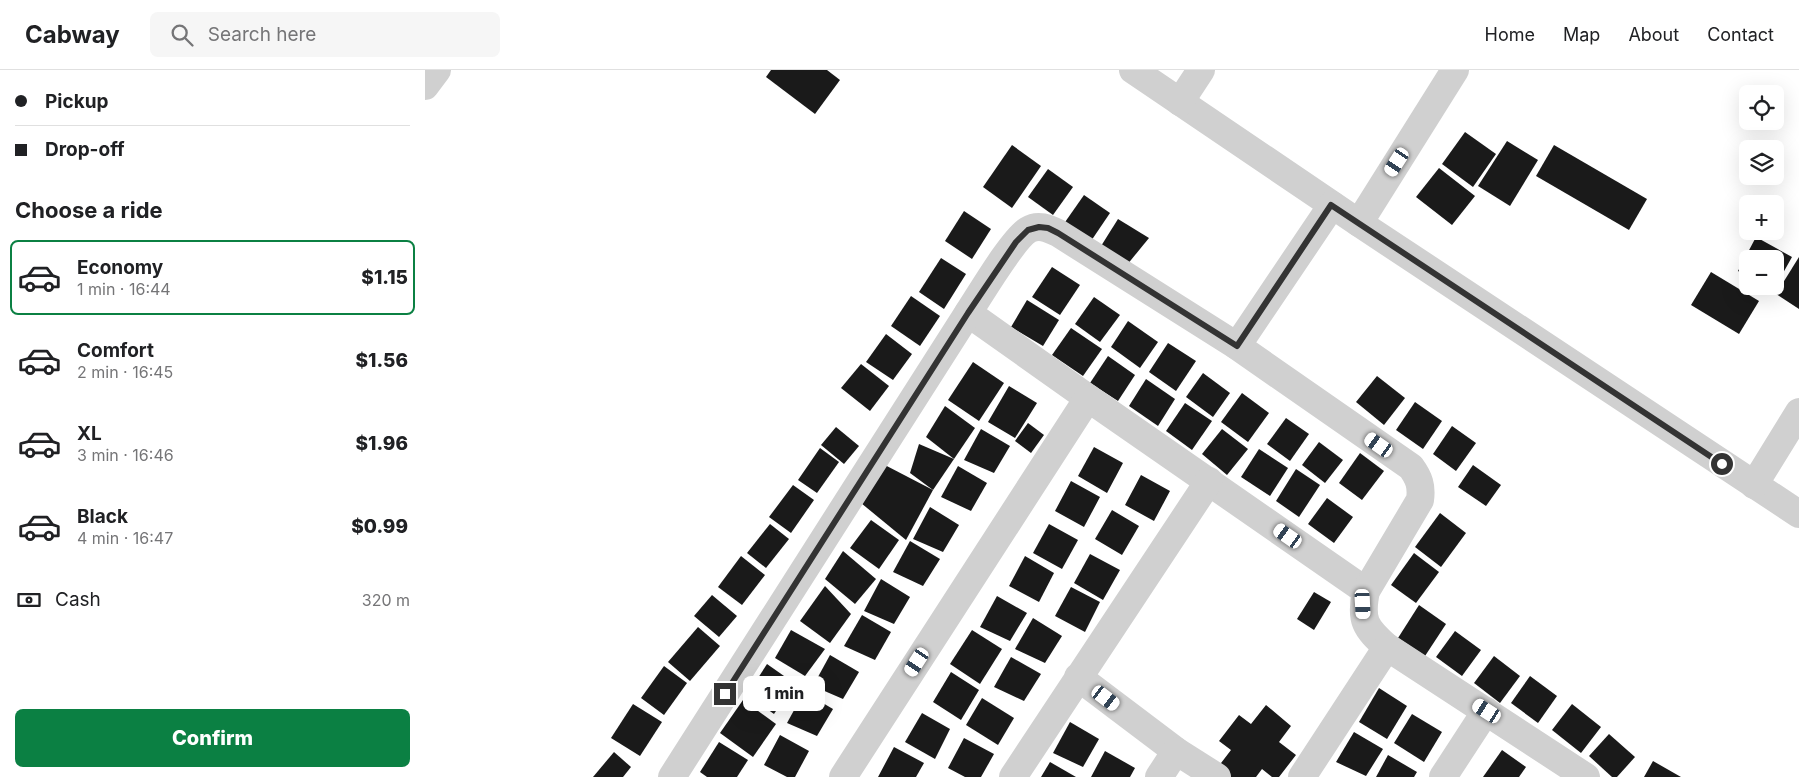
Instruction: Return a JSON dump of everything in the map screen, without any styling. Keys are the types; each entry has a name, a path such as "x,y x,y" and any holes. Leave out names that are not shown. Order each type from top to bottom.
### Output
{"street":[{"path":"425,86 437,70"},
{"path":"1133,70 1359,224 1799,514"},
{"path":"1180,102 1201,70"},
{"path":"1359,224 1455,70"},
{"path":"1237,346 1331,205"},
{"path":"672,777 968,313 1016,242 1028,230 1039,227 1048,228 1237,346 1411,467 1419,478 1420,500 1366,591 1363,604 1364,616 1371,634 1387,647 1586,777"},
{"path":"968,313 1366,591"},
{"path":"843,777 1088,398"},
{"path":"1754,484 1799,412"},
{"path":"1013,777 1209,481"},
{"path":"1302,777 1387,647"},
{"path":"1078,677 1176,751 1217,777"},
{"path":"1443,777 1487,711"},
{"path":"1159,777 1176,751"}],"building":[{"path":"771,70 827,70 840,80 815,114 766,77"},
{"path":"1465,132 1496,154 1473,187 1442,164"},
{"path":"1507,141 1538,160 1510,206 1478,186"},
{"path":"1012,145 1041,166 1012,208 983,187"},
{"path":"1554,145 1647,199 1629,230 1536,176"},
{"path":"1439,168 1475,196 1452,225 1416,197"},
{"path":"1048,169 1073,187 1053,215 1028,197"},
{"path":"1084,195 1110,213 1089,244 1063,225"},
{"path":"964,211 991,229 972,259 945,241"},
{"path":"1118,219 1149,238 1122,271 1096,254"},
{"path":"1754,240 1761,240 1779,250 1749,250"},
{"path":"1784,253 1792,257 1784,271"},
{"path":"1799,257 1799,309 1778,295 1784,295 1784,281"},
{"path":"941,258 966,274 944,309 919,292"},
{"path":"1052,267 1080,285 1060,315 1032,297"},
{"path":"1711,272 1739,289 1739,295 1749,295 1759,301 1739,334 1691,305"},
{"path":"911,296 940,316 920,346 891,326"},
{"path":"1094,297 1120,315 1100,342 1075,324"},
{"path":"1027,300 1059,320 1043,346 1011,327"},
{"path":"1128,321 1158,342 1140,368 1111,347"},
{"path":"1071,328 1102,349 1083,376 1052,355"},
{"path":"886,334 912,354 893,380 866,362"},
{"path":"1168,343 1196,361 1176,391 1149,372"},
{"path":"1108,356 1135,375 1118,401 1090,383"},
{"path":"973,362 1004,383 979,421 948,400"},
{"path":"861,364 889,386 870,411 841,388"},
{"path":"1203,373 1230,393 1213,417 1186,397"},
{"path":"1377,376 1405,398 1384,425 1356,402"},
{"path":"1146,379 1175,399 1158,426 1129,406"},
{"path":"1009,386 1037,403 1015,438 988,422"},
{"path":"1242,393 1269,413 1248,442 1221,422"},
{"path":"1415,402 1442,421 1423,449 1396,430"},
{"path":"1185,403 1212,421 1192,450 1166,431"},
{"path":"945,406 975,428 954,459 926,437"},
{"path":"1286,418 1309,434 1290,461 1267,444"},
{"path":"1028,423 1044,435 1031,453 1015,441"},
{"path":"1452,426 1476,443 1456,471 1433,454"},
{"path":"836,427 859,446 844,464 821,445"},
{"path":"981,429 1010,446 994,473 964,460"},
{"path":"1222,429 1248,449 1227,475 1202,454"},
{"path":"1319,442 1343,460 1325,483 1302,465"},
{"path":"919,444 954,459 933,490 910,473"},
{"path":"1094,447 1123,463 1107,493 1078,476"},
{"path":"820,448 839,462 817,493 798,480"},
{"path":"1259,449 1288,468 1270,496 1241,477"},
{"path":"1360,453 1384,471 1362,500 1339,483"},
{"path":"881,463 933,490 906,540 861,503"},
{"path":"1473,465 1501,485 1486,506 1458,487"},
{"path":"958,466 987,483 971,511 941,497"},
{"path":"1296,469 1320,485 1299,517 1276,501"},
{"path":"1141,475 1170,491 1154,521 1125,505"},
{"path":"1071,481 1100,497 1084,527 1055,511"},
{"path":"793,485 814,500 791,533 769,517"},
{"path":"1327,498 1353,517 1334,543 1308,524"},
{"path":"930,507 959,525 943,552 913,539"},
{"path":"1112,510 1139,526 1122,555 1095,539"},
{"path":"1440,513 1466,533 1441,567 1415,547"},
{"path":"871,520 899,540 879,569 850,548"},
{"path":"770,524 789,539 766,568 747,553"},
{"path":"1049,524 1078,540 1062,569 1033,553"},
{"path":"910,541 940,559 923,586 893,572"},
{"path":"843,551 876,579 855,604 825,579"},
{"path":"1414,553 1439,572 1416,603 1391,585"},
{"path":"1090,554 1120,570 1103,600 1074,583"},
{"path":"741,556 765,575 742,605 718,587"},
{"path":"1025,556 1054,573 1039,602 1009,586"},
{"path":"881,579 910,597 894,624 864,611"},
{"path":"825,586 851,614 830,643 800,621"},
{"path":"1071,587 1100,602 1085,632 1055,616"},
{"path":"1314,592 1331,602 1314,630 1297,619"},
{"path":"712,595 737,616 719,637 694,616"},
{"path":"997,596 1027,613 1010,641 980,627"},
{"path":"1419,605 1446,624 1425,656 1398,638"},
{"path":"862,615 891,632 875,660 844,646"},
{"path":"1033,618 1062,636 1045,663 1015,649"},
{"path":"698,627 720,646 690,681 668,662"},
{"path":"791,630 825,649 805,676 775,658"},
{"path":"972,630 1002,649 980,684 950,664"},
{"path":"1455,631 1481,650 1462,676 1436,657"},
{"path":"830,655 859,672 843,699 813,686"},
{"path":"1494,656 1520,676 1500,703 1474,683"},
{"path":"1011,657 1041,674 1024,701 994,687"},
{"path":"767,664 794,683 774,714 747,695"},
{"path":"664,666 687,683 664,715 641,698"},
{"path":"951,672 979,690 961,720 933,702"},
{"path":"1530,676 1557,696 1538,723 1511,703"},
{"path":"1379,688 1407,706 1387,739 1359,722"},
{"path":"804,692 833,709 817,736 787,723"},
{"path":"982,698 1014,718 998,745 966,725"},
{"path":"743,700 776,724 753,757 720,733"},
{"path":"633,704 662,722 640,756 611,738"},
{"path":"1572,704 1601,727 1581,753 1552,730"},
{"path":"1266,705 1291,726 1279,742 1296,755 1279,777 1272,777 1262,769 1256,777 1231,777 1218,767 1231,750 1219,741 1239,715 1251,724"},
{"path":"922,713 950,729 935,759 905,742"},
{"path":"1412,714 1442,732 1424,762 1394,743"},
{"path":"1070,722 1099,739 1083,767 1053,753"},
{"path":"1354,732 1383,749 1366,776 1336,762"},
{"path":"1609,734 1635,757 1617,777 1612,777 1589,756"},
{"path":"780,735 809,751 795,777 787,777 764,765"},
{"path":"964,738 994,754 981,777 965,777 948,768"},
{"path":"719,742 748,760 737,777 707,777 700,772"},
{"path":"894,747 924,763 916,777 878,777"},
{"path":"1502,750 1526,767 1519,777 1483,777"},
{"path":"1105,751 1135,768 1130,777 1091,777"},
{"path":"614,752 631,767 623,777 593,777"},
{"path":"1388,755 1417,772 1414,777 1376,777"},
{"path":"1653,761 1681,777 1644,777"},
{"path":"1050,762 1076,777 1041,777"}],"route":[{"path":"725,694 968,313 1016,242 1028,230 1039,227 1048,228 1058,233 1237,346 1331,205 1722,464"}]}
